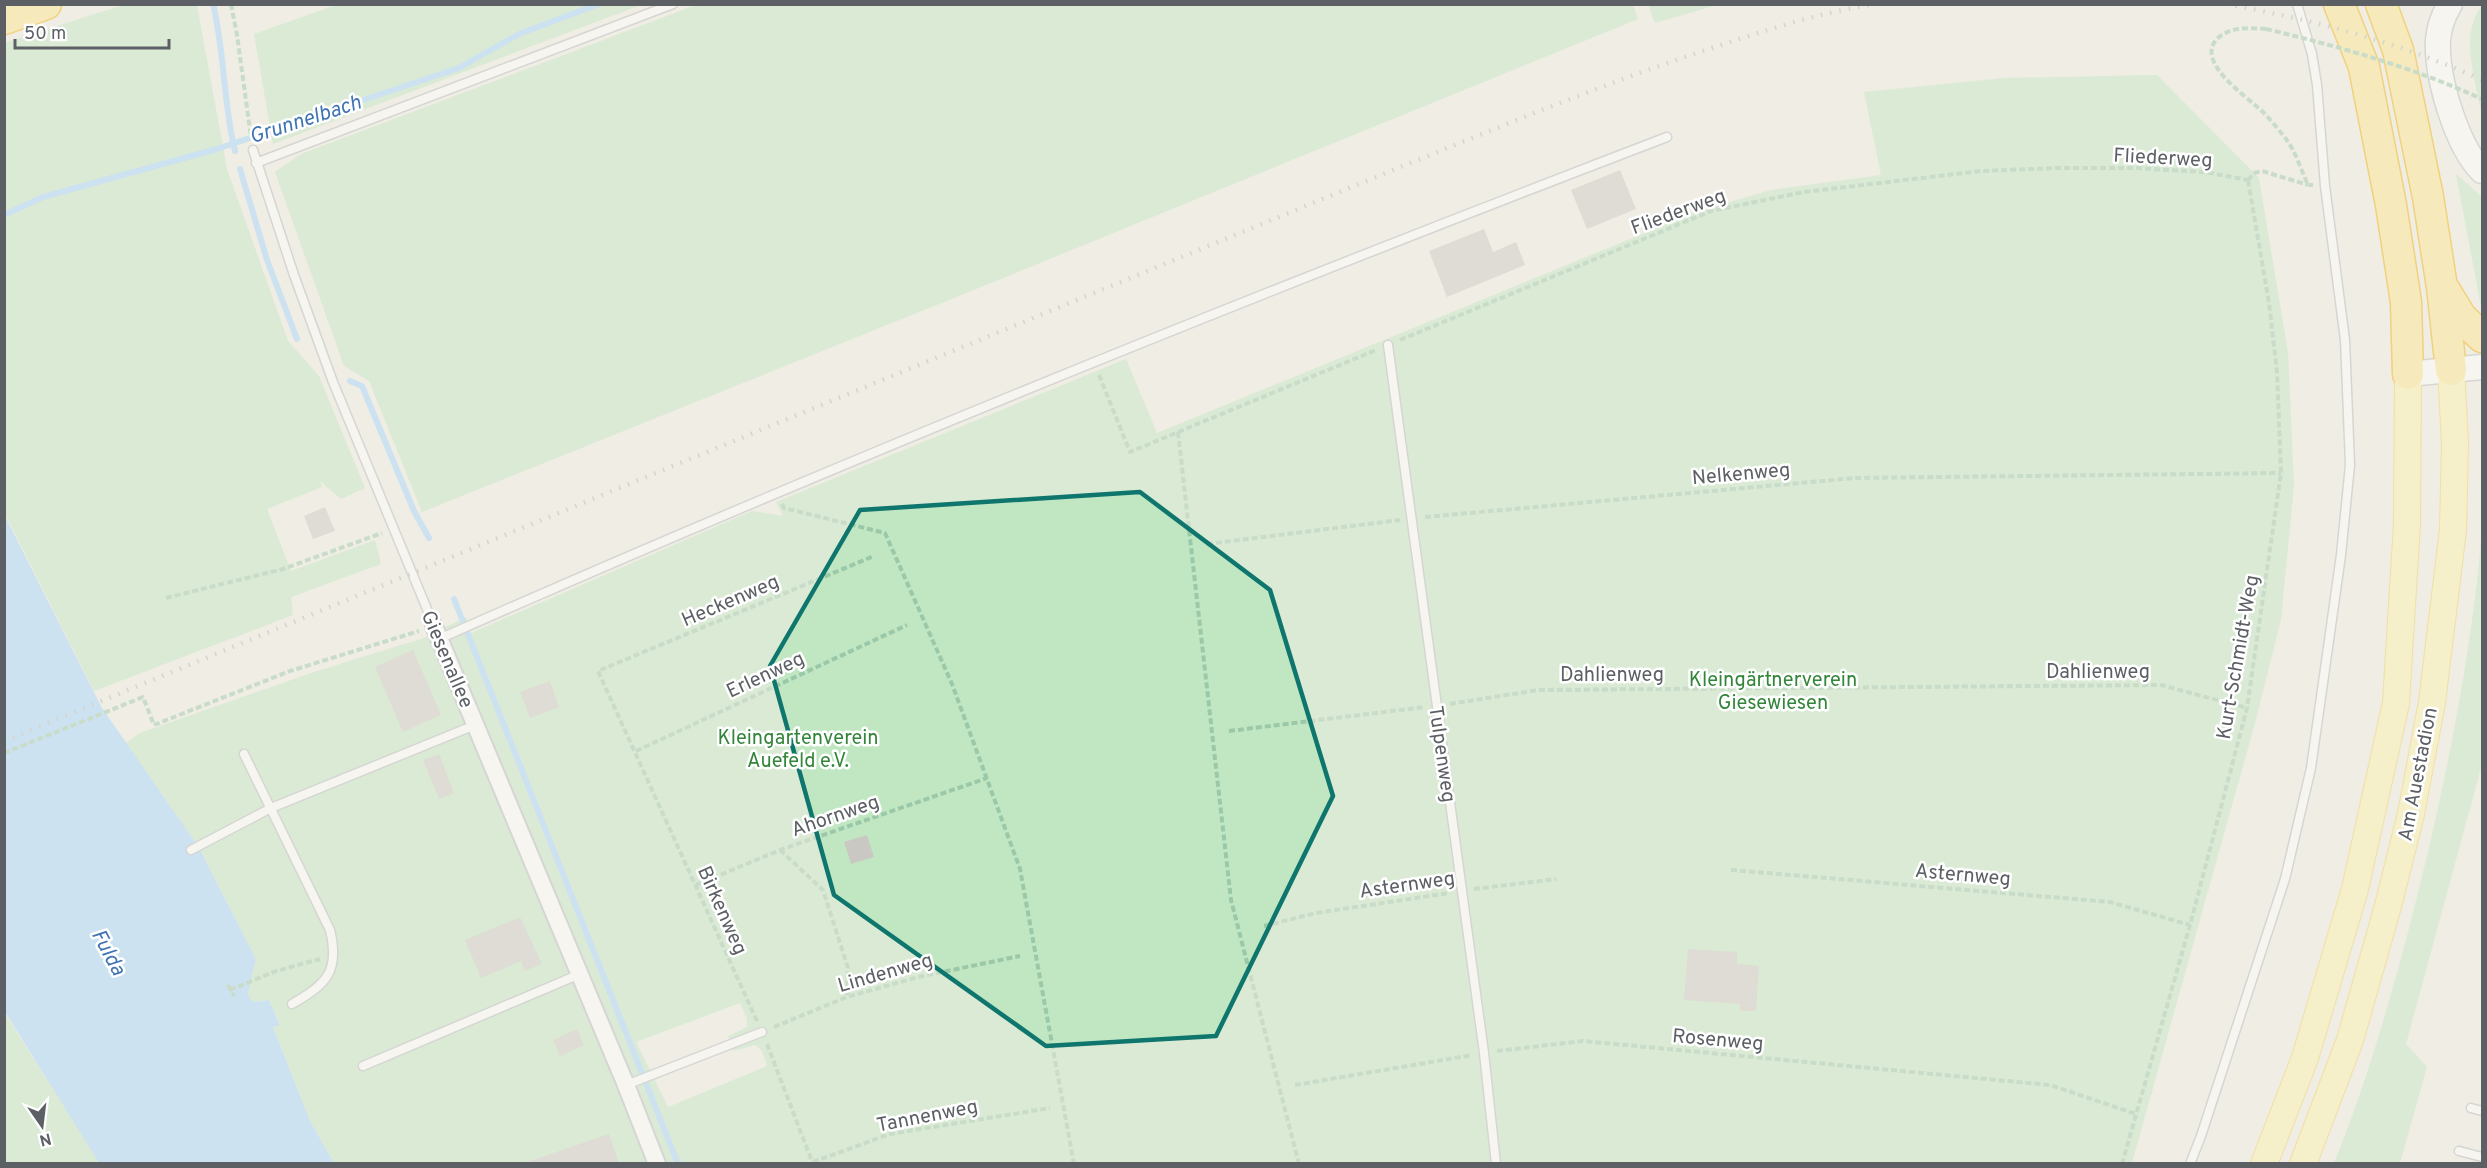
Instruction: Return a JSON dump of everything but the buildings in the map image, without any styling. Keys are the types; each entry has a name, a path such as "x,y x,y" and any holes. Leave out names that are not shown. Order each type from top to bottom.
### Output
{"highway":[{"path":"4,19 46,4"},
{"path":"2339,4 2364,67 2391,205 2406,302 2408,374"},
{"path":"2382,4 2398,50 2428,197 2442,287 2451,370"},
{"path":"2442,287 2461,317 2482,337"}],"main road":[{"path":"2450,4 2442,17 2438,39 2442,77 2452,114 2467,150 2482,171"},
{"path":"2408,374 2482,367"},
{"name":"Am Auestadion","path":"2303,1164 2350,1040 2388,906 2410,814 2432,702 2453,530 2455,444 2451,370"},
{"name":"Am Auestadion","path":"2264,1164 2304,1058 2355,890 2396,703 2407,524 2408,374"}],"street":[{"name":"Giesenallee","path":"436,633 580,974 632,1083 657,1164"}],"lane":[{"path":"256,163 673,4"},
{"path":"2190,1164 2284,879 2311,768 2331,631 2350,465 2345,340 2325,186 2317,85 2312,54 2297,4"},
{"path":"436,633 456,632 776,492 1414,234 1666,137"},
{"name":"Giesenallee","path":"254,150 256,163 333,382 436,633"},
{"name":"Tulpenweg","path":"1388,345 1484,1053 1496,1164"},
{"path":"191,850 271,808 475,725"},
{"path":"244,754 330,930 334,962 328,974 320,984 292,1004"},
{"path":"363,1066 580,974"},
{"path":"632,1083 762,1032"},
{"path":"2471,1108 2482,1111"},
{"path":"2459,1151 2482,1157"}],"path":[{"path":"231,4 250,133"},
{"path":"2308,185 2288,141 2262,111 2236,90 2214,64 2211,52 2214,42 2222,35 2236,29 2266,29 2390,62 2435,78 2482,99"},
{"name":"Fliederweg","path":"1095,363 1130,452 1711,211 1804,192 1981,171 2134,168 2205,172 2248,180"},
{"path":"2248,180 2254,173 2262,171 2308,185 2325,186"},
{"name":"Kurt-Schmidt-Weg","path":"2122,1164 2190,924 2247,708 2281,473 2277,372 2269,303 2248,180"},
{"path":"1178,432 1231,900 1299,1164"},
{"name":"Nelkenweg","path":"1207,543 1410,518 1855,478 2281,473"},
{"path":"776,492 784,508 885,533 952,684 1020,869 1074,1164"},
{"path":"166,598 283,569 394,529"},
{"name":"Heckenweg","path":"598,671 874,556"},
{"name":"Erlenweg","path":"636,751 907,625"},
{"path":"4,753 143,697 154,725 290,671 436,633"},
{"name":"Birkenweg","path":"598,671 762,1032 813,1163"},
{"name":"Dahlienweg","path":"1229,731 1436,706 1538,690 2161,686 2247,708"},
{"name":"Ahornweg","path":"696,885 780,850 987,778"},
{"path":"780,850 823,890 848,968 847,997"},
{"name":"Asternweg","path":"1731,870 2110,902 2190,924"},
{"name":"Asternweg","path":"1264,926 1316,913 1556,879"},
{"path":"230,990 276,971 334,955"},
{"name":"Lindenweg","path":"762,1032 847,997 918,976 1020,956"},
{"path":"228,985 234,996"},
{"name":"Rosenweg","path":"1295,1085 1484,1053 1583,1041 2050,1085 2137,1114"},
{"name":"Tannenweg","path":"813,1163 890,1134 1050,1108"}],"highlighted area":[{"path":"1140,492 1270,590 1333,796 1216,1036 1046,1046 834,895 770,666 860,510"}],"green space":[{"path":"1633,4 1638,19 422,512 369,381 344,366 275,172 301,154 696,5"},
{"path":"1648,4 1717,4 1717,5 1655,23"},
{"path":"123,5 197,5 227,169 288,341 319,376 365,488 341,499 320,481 322,487 267,509 291,571 375,540 381,564 291,597 293,615 94,691 5,514 4,43"},
{"path":"336,5 641,5 273,144 254,34"},
{"path":"2482,6 2482,117 2473,75 2470,45 2475,17"},
{"path":"2157,75 2259,178 2288,352 2294,485 2281,620 2255,723 2132,1163 334,1163 310,1121 273,1027 280,1024 269,1000 253,1002 248,994 256,959 198,846 126,743 140,733 314,672 424,638 466,617 471,633 752,511 783,516 776,502 1126,359 1157,433 1696,212 1771,190 1881,175 1864,92 2004,78","holes":["740,1003 747,1019 747,1027 728,1036 733,1051 755,1045 762,1051 767,1066 668,1107 636,1042"]},
{"path":"2456,174 2482,197 2482,312"},
{"path":"2482,514 2482,764 2406,1044 2427,1067 2400,1163 2334,1163 2368,1071 2387,1008 2434,824 2469,644 2480,553"},
{"path":"4,1012 96,1157 99,1163 5,1163"}],"water":[{"name":"Fulda","path":"4,514 102,708 198,846 256,959 248,994 253,1002 269,1000 280,1025 273,1027 310,1121 334,1163 99,1163 5,1012"}],"waterway":[{"path":"213,4 235,151"},
{"name":"Grunnelbach","path":"4,215 43,197 217,149 459,68 519,34 599,4"},
{"path":"240,169 267,260 297,339"},
{"path":"350,381 362,386 414,511 429,538"},
{"path":"454,599 678,1164"}],"railway":[{"path":"4,741 1554,105 1672,61 1752,35 1815,17 1878,4"},
{"path":"2226,4 2292,17 2357,34 2420,55 2482,80"}],"park label":[{"name":"Kleingärtnerverein Giesewiesen","path":"1773,690"},
{"name":"Kleingartenverein Auefeld e.V.","path":"798,748"}]}
